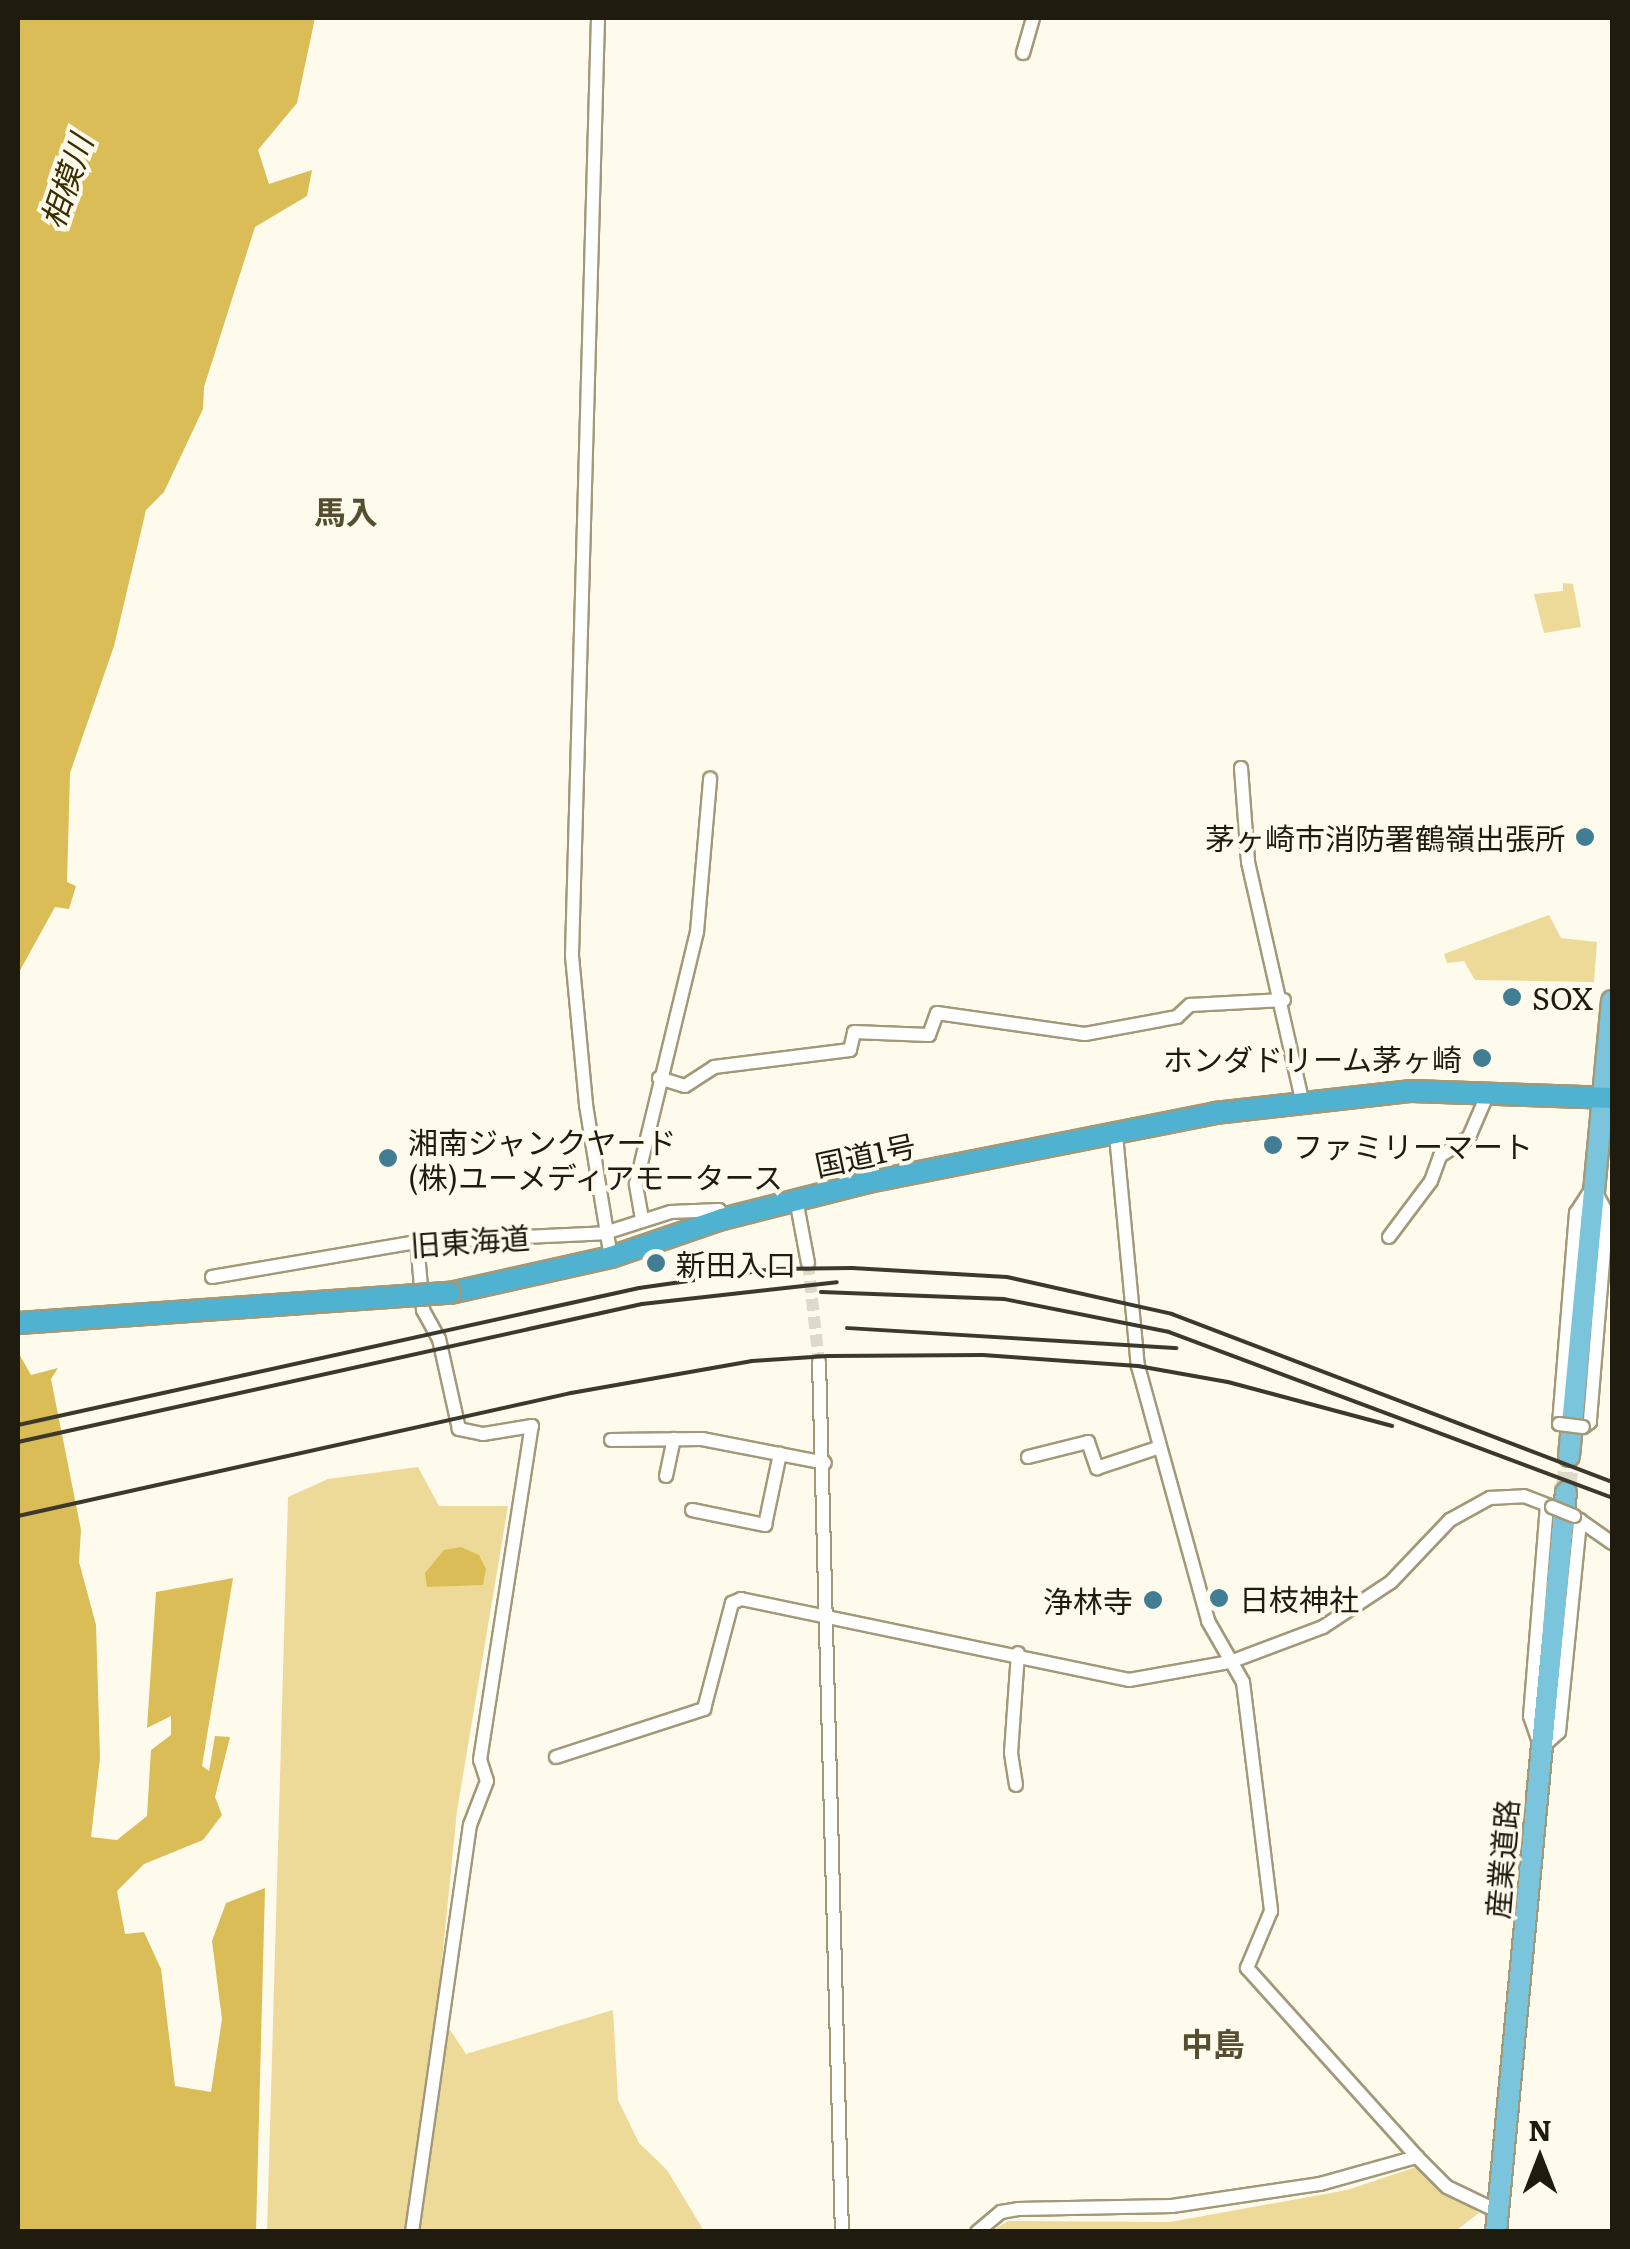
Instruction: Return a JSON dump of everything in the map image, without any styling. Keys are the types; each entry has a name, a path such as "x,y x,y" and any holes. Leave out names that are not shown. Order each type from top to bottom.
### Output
{"highway":[{"name":"国道1号","path":"18,1322 450,1293 611,1257 722,1219 796,1200 1302,1099 1489,1091 1608,1098"}],"main road":[{"path":"1569,1456 1593,1186 1608,1098 1612,1000"},
{"name":"産業道路","path":"1496,2221 1541,1748 1555,1501"}],"street":[{"path":"598,18 572,970 611,1257"},
{"path":"1023,53 1033,18"},
{"path":"1242,768 1248,862 1284,1000 1302,1099"},
{"path":"642,1220 636,1184 696,932 710,779"},
{"path":"659,1078 685,1086 714,1067 850,1050 854,1032 930,1034 937,1013 1085,1034 1176,1016 1190,1006 1284,1000"},
{"path":"1389,1237 1431,1181 1440,1156 1469,1137 1489,1091"},
{"path":"1116,1135 1138,1366 1208,1622 1243,1682 1272,1911 1247,1968 1417,2157 1448,2187 1496,2221"},
{"path":"1593,1186 1610,1220 1590,1422 1583,1427 1559,1424 1576,1212 1593,1186"},
{"path":"796,1200 808,1263"},
{"name":"旧東海道","path":"212,1277 417,1242 605,1233 642,1220 695,1210 719,1210 722,1219"},
{"path":"412,2232 470,1825 487,1781 480,1760 532,1426 483,1434 460,1429 440,1339 423,1310 417,1242"},
{"path":"819,1362 825,1463 825,1614 842,2232"},
{"path":"611,1440 674,1439 825,1463"},
{"path":"666,1476 674,1439"},
{"path":"1028,1457 1088,1442 1097,1468 1158,1448"},
{"path":"692,1510 765,1525 780,1454"},
{"path":"556,1756 704,1710 732,1603 741,1598 1129,1680 1230,1662 1352,1610 1391,1582 1450,1520 1490,1498 1524,1496 1555,1501 1612,1543"},
{"path":"1541,1748 1559,1732 1577,1518"},
{"path":"1016,1785 1011,1753 1018,1654"},
{"path":"976,2232 1001,2212 1018,2209 1172,2206 1320,2184 1417,2157"}],"shaded area":[{"path":"1563,583 1573,584 1581,627 1544,633 1534,594 1563,591"},
{"path":"1549,915 1561,938 1597,942 1594,982 1475,980 1464,961 1447,963 1444,954"},
{"path":"418,1467 439,1506 508,1506 457,1811 437,2010 466,2054 613,2010 618,2100 639,2143 667,2170 704,2231 267,2232 288,1497 328,1479"},
{"path":"1416,2167 1479,2213 1454,2232 990,2232 1008,2221 1170,2222 1347,2190"}],"water":[{"name":"相模川","path":"18,18 315,18 297,103 258,150 269,184 312,170 307,196 255,227 204,387 203,409 164,492 146,510 114,646 70,773 67,882 76,886 69,909 55,907 18,974"},
{"path":"18,1352 31,1375 58,1368 51,1379 81,1530 79,1562 96,1625 100,1758 91,1837 117,1840 147,1816 151,1750 171,1735 171,1716 147,1728 156,1592 233,1578 202,1766 209,1771 215,1736 230,1737 215,1797 222,1815 203,1840 144,1864 117,1891 125,1934 144,1932 161,1969 175,2086 211,2092 222,2019 212,1941 226,1903 265,1888 256,2231 18,2231"},
{"path":"461,1547 479,1555 486,1569 483,1585 427,1587 425,1573 444,1550"}],"tunnel":[{"path":"808,1263 819,1362"},
{"path":"1566,1492 1569,1456"}],"railway":[{"path":"18,1425 639,1288 773,1269 852,1268 1007,1277 1172,1314 1612,1482"},
{"path":"18,1442 642,1304 837,1282"},
{"path":"821,1292 1004,1299 1169,1332 1612,1498"},
{"path":"847,1328 1176,1348"},
{"path":"18,1516 571,1393 752,1361 828,1356 983,1355 1138,1366 1228,1382 1392,1426"}],"place":[{"name":"茅ヶ崎市消防署鶴嶺出張所","path":"1585,837"},
{"name":"SOX","path":"1512,997"},
{"name":"ホンダドリーム茅ヶ崎","path":"1482,1058"},
{"name":"ファミリーマート","path":"1273,1145"},
{"name":"湘南ジャンクヤード (株)ユーメディアモータース","path":"388,1158"},
{"name":"新田入口","path":"656,1263"},
{"name":"日枝神社","path":"1219,1598"},
{"name":"浄林寺","path":"1153,1600"}],"district":[{"name":"馬入","path":"346,510"},
{"name":"中島","path":"1213,2042"}]}
